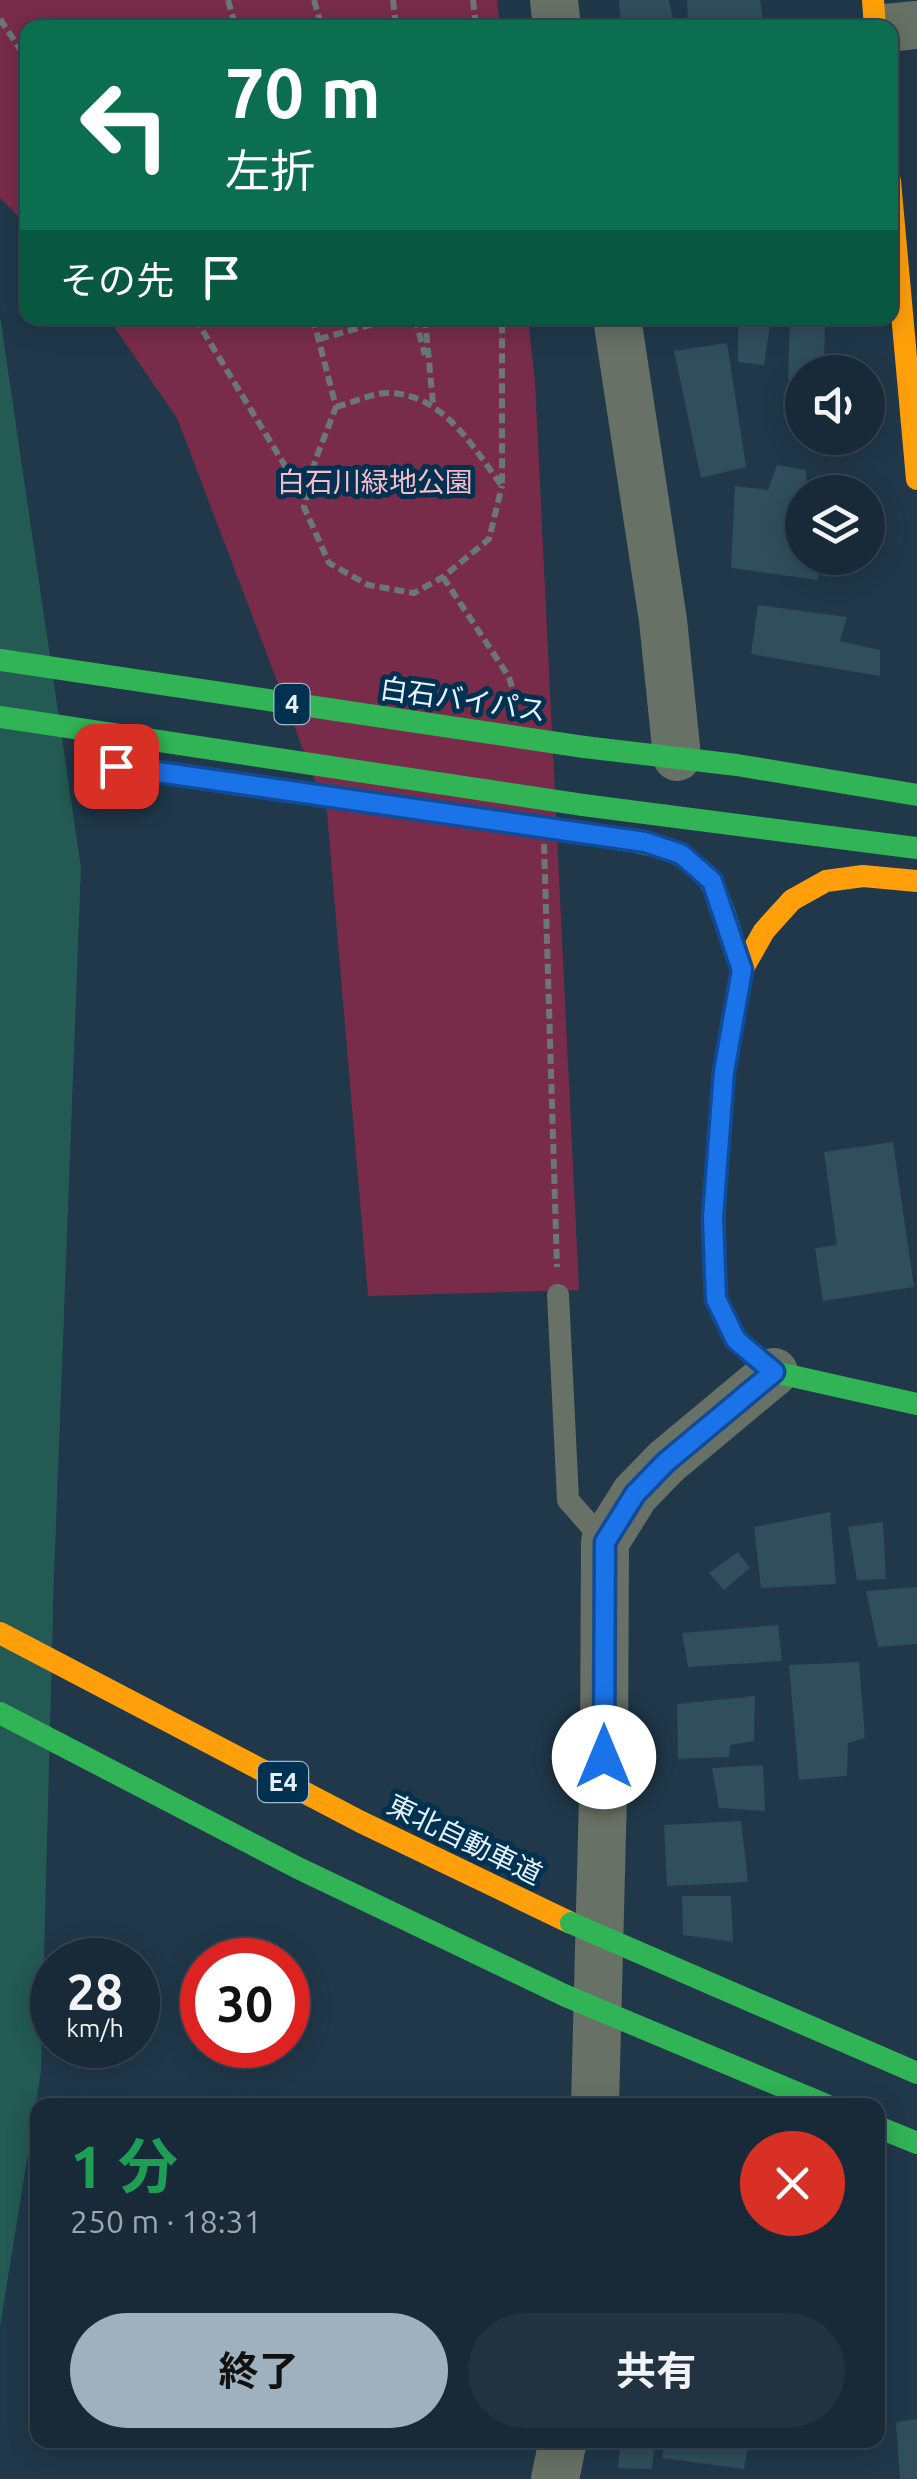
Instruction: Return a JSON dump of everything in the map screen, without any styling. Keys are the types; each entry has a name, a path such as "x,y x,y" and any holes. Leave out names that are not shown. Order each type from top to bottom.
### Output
{"highway":[{"path":"898,252 913,385 917,479"},
{"name":"白石バイパス","path":"0,660 908,793"},
{"name":"4","path":"0,717 583,805 914,848"},
{"path":"737,765 876,764"},
{"path":"582,834 645,842 681,854 712,881 742,970"},
{"path":"913,880 862,876 826,881 792,900 764,931 742,970 724,1072 713,1217 716,1299 736,1340 774,1372 917,1404"},
{"name":"東北自動車道","path":"0,1632 182,1731 379,1831 571,1923 917,2073"},
{"name":"E4","path":"0,1712 298,1868 566,1996 809,2098"},
{"path":"885,2129 917,2143"}],"street":[{"path":"617,325 663,620 677,757"},
{"path":"595,2098 605,1542 635,1494 666,1462 774,1372"},
{"path":"555,2479 561,2448"}],"lane":[{"path":"558,1295 568,1500 605,1542"}],"path":[{"path":"0,19 20,50"},
{"path":"199,325 307,494"},
{"path":"315,325 336,407 315,462 304,507 329,563 368,584 414,593 443,578 489,539 502,486 502,325"},
{"path":"319,339 370,325"},
{"path":"417,325 431,376"},
{"path":"426,325 434,404"},
{"path":"336,407 388,392 434,404 467,438 502,486"},
{"path":"443,578 510,677 514,695"},
{"path":"544,836 558,1295"}],"green space":[{"path":"0,0 497,0 499,20 20,20 20,218 0,198"},
{"name":"白石川緑地公園","path":"113,325 529,325 535,382 579,1290 368,1296 327,812 177,418"}],"shaded area":[{"path":"0,316 81,868 45,1938 30,1938 30,2068 41,2068 41,2072 37,2098 30,2098 30,2140 0,2327"}],"building":[{"path":"619,0 669,0 673,20 620,20"},
{"path":"687,0 760,0 763,20 688,20"},
{"path":"738,325 770,325 764,365 738,362"},
{"path":"790,325 825,325 824,355 789,355"},
{"path":"727,343 746,467 701,478 674,351"},
{"path":"777,465 806,470 806,475 785,475 785,575 819,575 818,580 731,568 735,486 768,490"},
{"path":"758,605 847,617 840,641 880,650 880,676 751,654"},
{"path":"893,1142 914,1287 823,1301 815,1248 837,1245 824,1152"},
{"path":"830,1512 836,1584 761,1588 754,1527"},
{"path":"883,1522 886,1579 857,1580 848,1527"},
{"path":"738,1552 750,1568 724,1590 709,1573"},
{"path":"917,1587 917,1644 878,1647 866,1591"},
{"path":"778,1625 782,1661 688,1667 682,1633"},
{"path":"859,1662 865,1738 848,1743 847,1776 799,1780 789,1665"},
{"path":"755,1696 754,1741 730,1745 729,1757 678,1759 677,1704"},
{"path":"763,1765 765,1811 719,1808 712,1768"},
{"path":"741,1821 748,1882 667,1886 664,1825"},
{"path":"682,1896 731,1896 733,1942 683,1935"},
{"path":"917,2419 917,2479 900,2479 896,2422"},
{"path":"620,2448 654,2448 652,2469 618,2468"},
{"path":"664,2448 747,2450 744,2469 662,2458"}],"traffic: fast":[{"path":"0,660 584,747"},
{"path":"0,717 583,805"},
{"path":"584,747 737,765 917,795"},
{"path":"583,805 917,848"},
{"path":"611,838 671,851 705,875 716,892 742,970"},
{"path":"714,1200 716,1299 737,1340 774,1372 917,1404"},
{"path":"0,1713 298,1868 566,1996"},
{"path":"571,1923 917,2073"},
{"path":"566,1996 809,2098"},
{"path":"885,2130 917,2143"}],"traffic: slow":[{"path":"873,0 874,20"},
{"path":"898,269 917,479"},
{"path":"714,1200 723,1072 742,970 764,931 792,900 826,881 863,876 917,881"},
{"path":"0,1633 361,1822 571,1923"}],"route":[{"path":"116,766 645,842 681,854 712,881 742,970 724,1072 713,1217 716,1299 736,1340 774,1372 666,1462 635,1494 605,1542 604,1757"}]}
